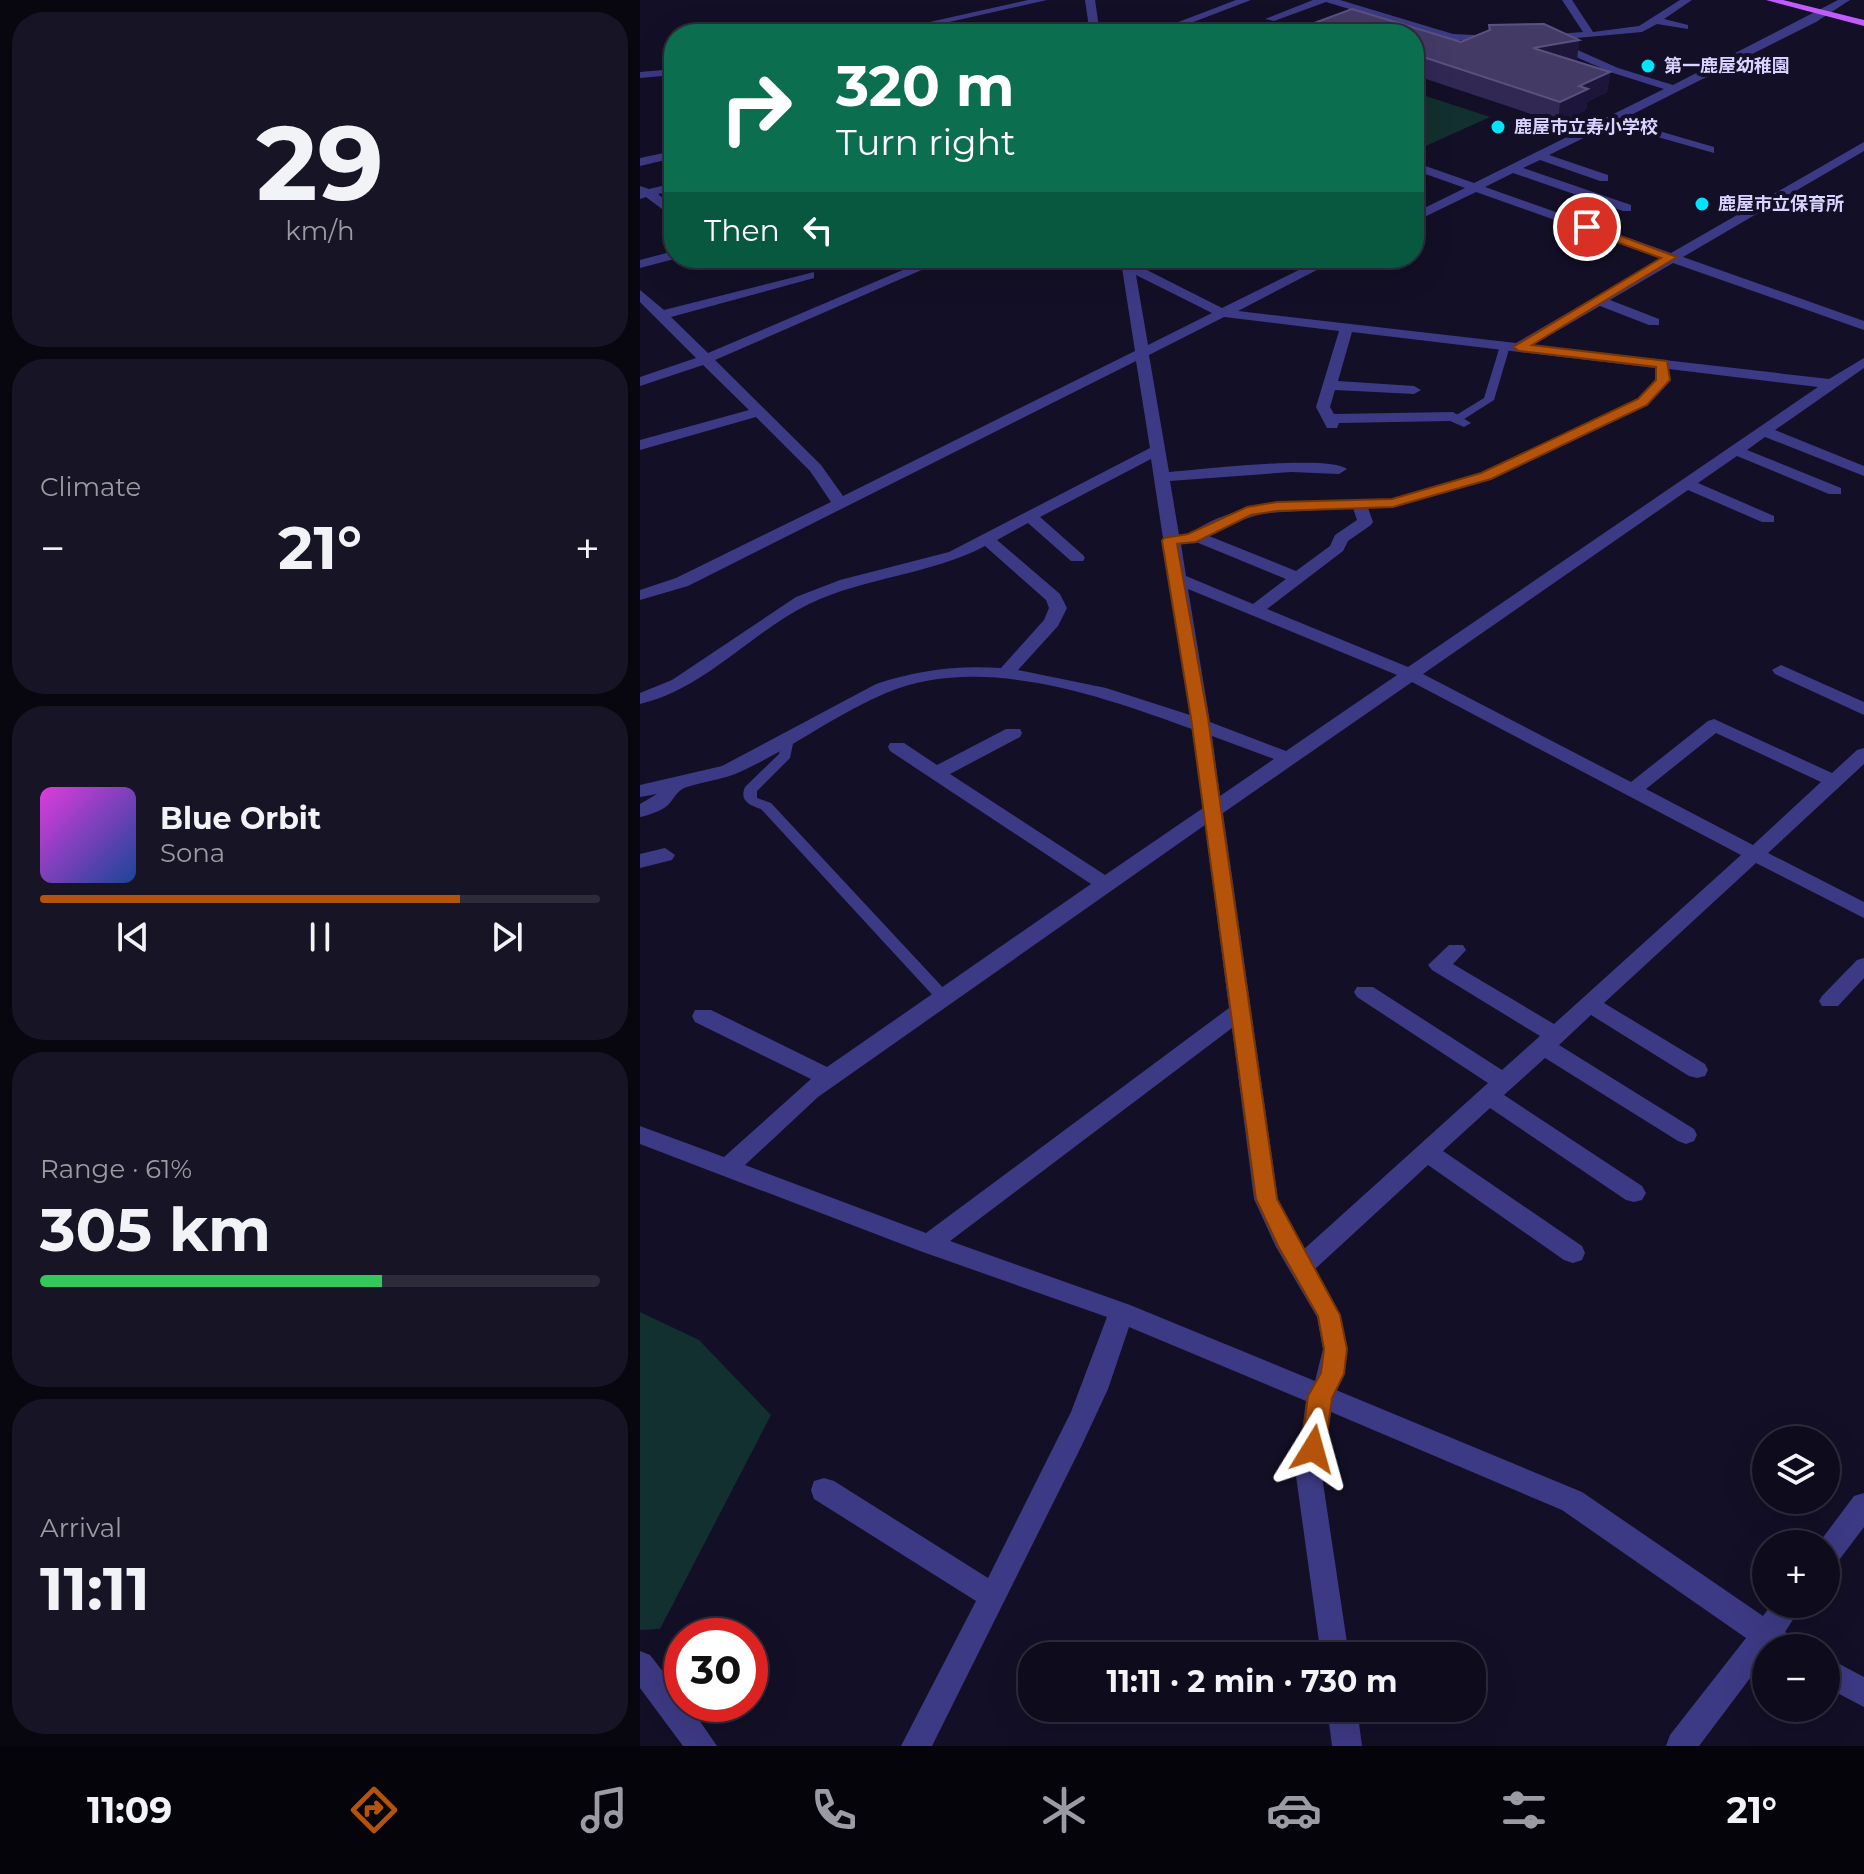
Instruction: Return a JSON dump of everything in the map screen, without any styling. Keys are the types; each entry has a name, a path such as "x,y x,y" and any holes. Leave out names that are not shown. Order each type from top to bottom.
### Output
{"main road":[{"path":"1771,0 1864,23"}],"street":[{"path":"930,24 1042,0"},
{"path":"1090,0 1094,24"},
{"path":"1180,24 1246,0"},
{"path":"1270,19 1322,0"},
{"path":"1329,0 1408,24"},
{"path":"1567,0 1590,35"},
{"path":"1529,38 1634,31 1657,21 1687,0"},
{"path":"1424,213 1812,20 1845,0"},
{"path":"1358,18 1371,13"},
{"path":"1657,21 1684,27"},
{"path":"1424,29 1462,40 1502,39"},
{"path":"1542,38 1614,70 1672,88"},
{"path":"640,75 664,73"},
{"path":"1610,120 1710,150"},
{"path":"1512,347 1864,146"},
{"path":"1539,156 1604,178"},
{"path":"640,162 664,157"},
{"path":"1513,169 1627,208"},
{"path":"1424,170 1864,326"},
{"path":"643,193 664,189"},
{"path":"643,193 664,207"},
{"path":"640,264 664,258"},
{"path":"640,382 706,359 919,268"},
{"path":"1128,268 1162,477 1180,540 1176,578 1242,1009 1266,1199 1285,1240 1329,1315 1336,1349 1332,1374 1320,1396 1309,1476 1333,1642"},
{"path":"1138,268 1222,313 1832,384"},
{"path":"640,595 682,582 1313,268"},
{"path":"661,315 809,275"},
{"path":"640,294 816,468 840,503"},
{"path":"1598,300 1654,322"},
{"path":"1347,327 1323,407 1330,422 1453,416 1461,421"},
{"path":"729,1166 829,1078 943,997 1864,362"},
{"path":"1486,476 1642,402 1663,380 1662,364"},
{"path":"1329,385 1414,390"},
{"path":"640,445 759,412"},
{"path":"1763,431 1864,471"},
{"path":"640,699 678,684 802,601 846,584 955,555 1159,449"},
{"path":"1735,450 1835,491"},
{"path":"1162,477 1291,467 1339,469"},
{"path":"1687,484 1768,519"},
{"path":"1255,610 1337,548 1341,538 1365,522 1360,505"},
{"path":"1031,517 1077,558"},
{"path":"1180,540 1198,537 1298,578"},
{"path":"988,540 1054,598 1058,608 1052,622 1004,675"},
{"path":"1176,578 1412,675 1864,911"},
{"path":"1781,670 1864,709"},
{"path":"640,791 736,767 901,681 939,674 1004,675 1090,690 1290,759"},
{"path":"1632,791 1714,725 1840,776 1864,781"},
{"path":"937,773 1013,733"},
{"path":"897,747 1106,885"},
{"path":"1302,1266 1864,754"},
{"path":"640,811 659,803 677,783"},
{"path":"640,861 665,855"},
{"path":"1456,950 1439,965 1686,1135"},
{"path":"1830,1001 1864,965"},
{"path":"1365,992 1634,1193"},
{"path":"1589,1004 1697,1070"},
{"path":"929,1244 1242,1009"},
{"path":"703,1016 829,1078"},
{"path":"640,1135 729,1166 929,1244 1121,1312 1572,1501 1763,1634"},
{"path":"1427,1152 1573,1253"},
{"path":"916,1746 1085,1413 1110,1357 1121,1312"},
{"path":"824,1490 994,1597"},
{"path":"1840,1537 1864,1505"},
{"path":"640,1665 702,1746"},
{"path":"1681,1746 1752,1667"},
{"path":"1840,1679 1864,1693"},
{"path":"1344,1722 1347,1746"}],"lane":[{"path":"1461,421 1489,400 1512,347"},
{"path":"1180,540 1247,512 1277,507 1393,503 1486,476"},
{"path":"788,739 785,755 750,790 751,800 766,806 943,997"}],"green space":[{"path":"1424,95 1490,117 1424,147"},
{"path":"640,1312 699,1340 771,1415 660,1629 640,1630"}],"building":[{"path":"1352,9 1402,24 1323,24 1317,22"},
{"path":"1544,24 1579,40 1533,48 1610,72 1579,86 1588,89 1560,102 1424,57 1424,31 1461,42 1490,30 1489,25"}],"place":[{"name":"第一鹿屋幼稚園","path":"1648,66"},
{"name":"鹿屋市立寿小学校","path":"1498,127"},
{"name":"鹿屋市立保育所","path":"1702,204"}],"route":[{"path":"1313,1449 1320,1396 1332,1374 1336,1349 1329,1315 1285,1240 1266,1199 1200,718 1169,541 1191,538 1247,512 1277,507 1393,503 1486,476 1642,402 1663,380 1662,364 1519,347 1671,257 1587,227"}]}
